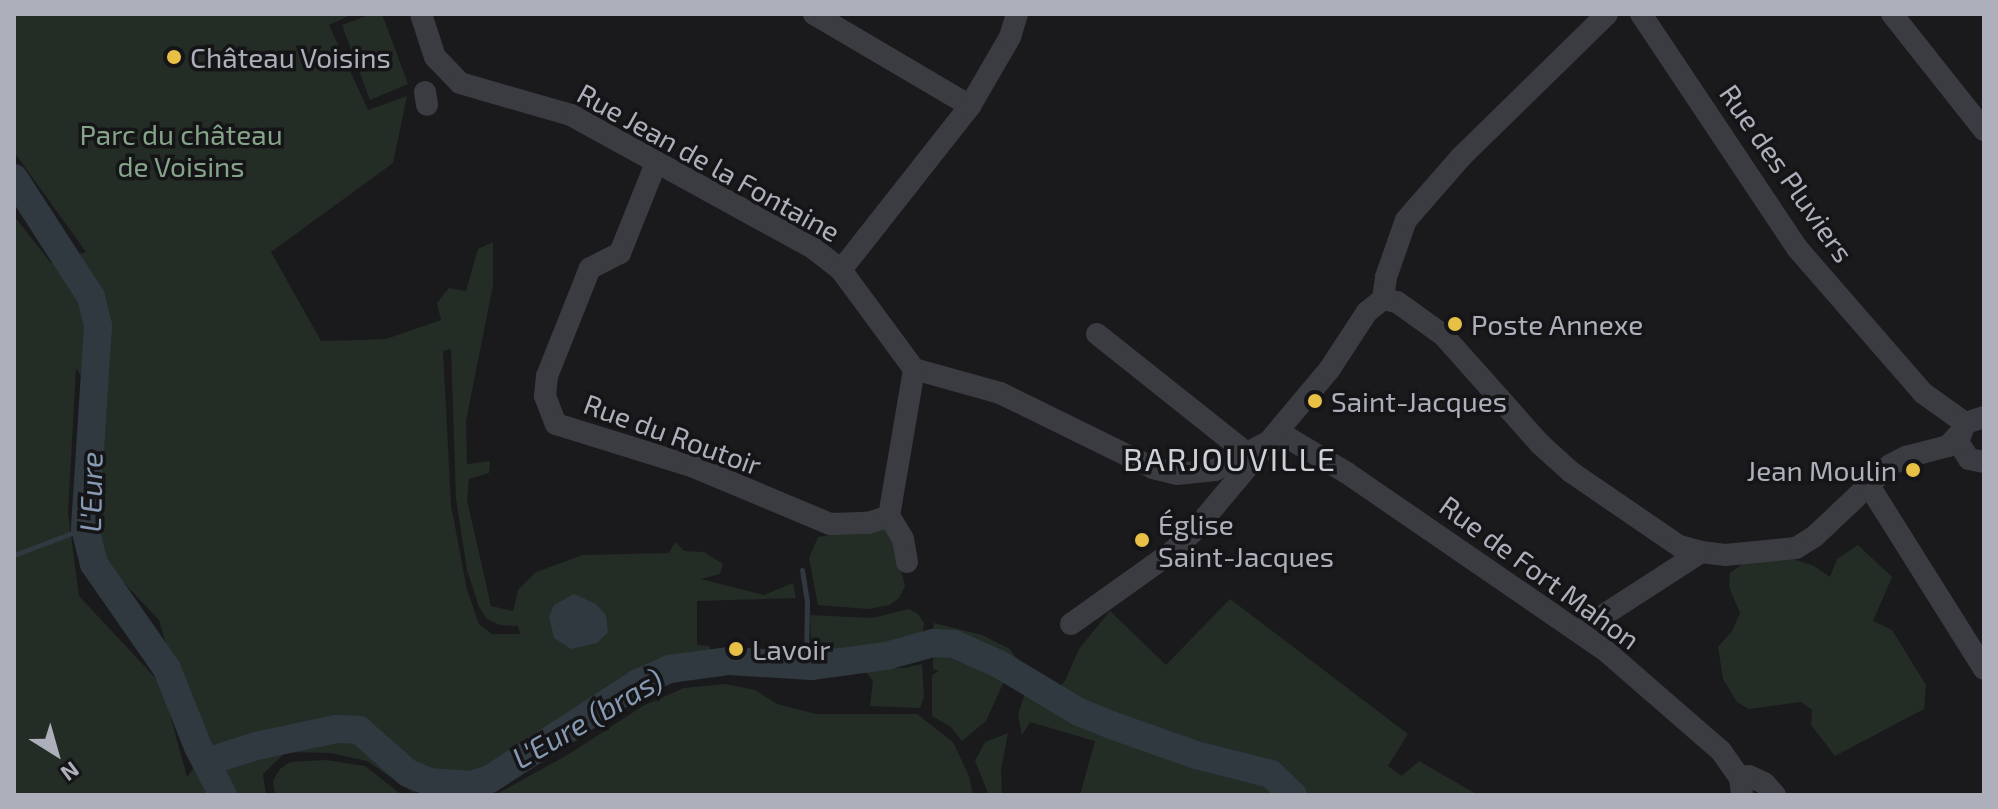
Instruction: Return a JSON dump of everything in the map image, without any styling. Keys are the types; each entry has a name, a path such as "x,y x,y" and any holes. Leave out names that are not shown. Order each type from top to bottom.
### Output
{"street":[{"name":"Rue Jean de la Fontaine","path":"421,14 435,57 460,83 571,115 813,248 841,270 914,369"},
{"path":"814,14 970,106"},
{"path":"841,270 970,106 1010,37 1017,14"},
{"path":"1071,624 1172,552 1270,441 1329,370 1367,312 1383,299 1386,277 1406,220 1461,157 1607,14"},
{"name":"Rue des Pluviers","path":"1641,14 1797,248 1923,393 1969,425 1964,454 1976,462 1984,462"},
{"path":"1892,14 1984,130"},
{"name":"Rue du Routoir","path":"656,163 620,253 590,268 547,376 545,396 556,424 694,467 830,524 879,520"},
{"path":"1383,299 1397,302 1443,335 1540,444 1571,472 1679,546 1701,552 1725,555 1796,548 1815,536 1890,465 1906,457 1948,446 1969,425"},
{"path":"1097,334 1248,454"},
{"path":"907,562 903,539 879,520 914,369 1000,393 1140,462 1177,474 1215,470 1270,441"},
{"name":"Rue de Fort Mahon","path":"1270,441 1290,439 1347,473 1579,631 1721,751 1741,787"},
{"path":"1868,484 1984,669"},
{"path":"1579,631 1602,613 1701,552"},
{"path":"1741,787 1749,776 1775,795"}],"green space":[{"name":"Parc du château de Voisins","path":"14,14 353,14 329,25 368,110 407,96 393,163 271,252 321,341 386,339 441,320 437,303 449,288 466,291 478,249 493,242 493,285 466,421 467,464 490,461 489,473 469,479 467,500 491,606 513,611 518,590 536,572 583,555 669,553 675,542 684,551 704,552 723,564 720,574 701,579 764,595 793,583 796,598 697,601 697,645 710,646 710,653 664,663 627,681 475,778 455,780 433,775 398,756 372,732 357,726 337,725 208,757 178,686 159,620 113,571 101,547 99,459 106,395 91,388 76,369 68,513 79,596 162,685 187,777 194,768 252,751 336,733 356,733 404,775 448,789 469,788 489,782 601,712 604,721 564,749 483,795 412,792 367,761 331,753 286,752 263,774 266,795 14,795 14,216 51,263 86,252 14,152","holes":["451,349 456,499 467,570 479,607 487,619 500,625 518,626 520,634 492,634 479,624 467,590 451,505 443,351"]},
{"path":"371,14 382,14 408,84 370,100 342,25"},
{"path":"889,525 905,586 899,598 890,605 868,609 818,605 809,558 818,537"},
{"path":"1858,545 1892,577 1873,621 1892,630 1926,685 1924,709 1835,756 1811,725 1812,710 1801,702 1749,709 1737,702 1723,679 1718,647 1732,631 1740,613 1729,587 1730,573 1744,563 1790,558 1814,566 1830,577 1837,559"},
{"path":"1230,599 1408,734 1388,766 1402,776 1419,761 1478,795 1080,795 1095,741 1030,722 1022,735 1018,715 1025,693 1048,700 1065,681 1079,649 1110,611 1166,665","holes":["1175,740 1209,745 1205,751 1208,767 1177,761"]},
{"path":"909,609 918,614 924,623 922,637 909,636 837,655 812,657 810,615 872,618"},
{"path":"934,623 982,635 1010,649 1016,658 1016,665 970,640 948,635 931,638"},
{"path":"933,652 948,652 1006,677 986,721 962,741 951,727 932,716 932,675 939,671 933,669"},
{"path":"922,664 924,697 920,708 870,706 873,681 863,668 905,668"},
{"path":"725,684 755,690 777,704 816,714 917,714 953,742 969,776 973,795 495,795 569,754 643,706 684,688"},
{"path":"1008,733 1001,770 1002,795 989,795 975,761 985,742"},
{"path":"326,760 365,766 402,795 275,795 273,781 280,769 290,762"}],"shaded area":[{"path":"574,594 596,604 606,615 608,632 597,643 571,649 554,638 549,616 554,605"}],"waterway":[{"name":"L'Eure","path":"14,178 91,297 98,326 85,528 94,564 167,669 198,747 223,795"},
{"path":"14,555 85,528"},
{"path":"802,570 807,601 806,666"},
{"name":"L'Eure (bras)","path":"206,762 256,746 336,729 359,730 408,773 429,782 471,785 490,779 638,683 669,669 729,661 811,666 886,656 933,643 954,644 999,664 1079,712 1111,725 1196,755 1271,774 1293,795"}],"place":[{"name":"Château Voisins","path":"174,57"},
{"name":"Poste Annexe","path":"1455,324"},
{"name":"Saint-Jacques","path":"1315,401"},
{"name":"Jean Moulin","path":"1913,470"},
{"name":"Église Saint-Jacques","path":"1142,540"},
{"name":"Lavoir","path":"736,649"}],"district":[{"name":"BARJOUVILLE","path":"1230,458"}]}
